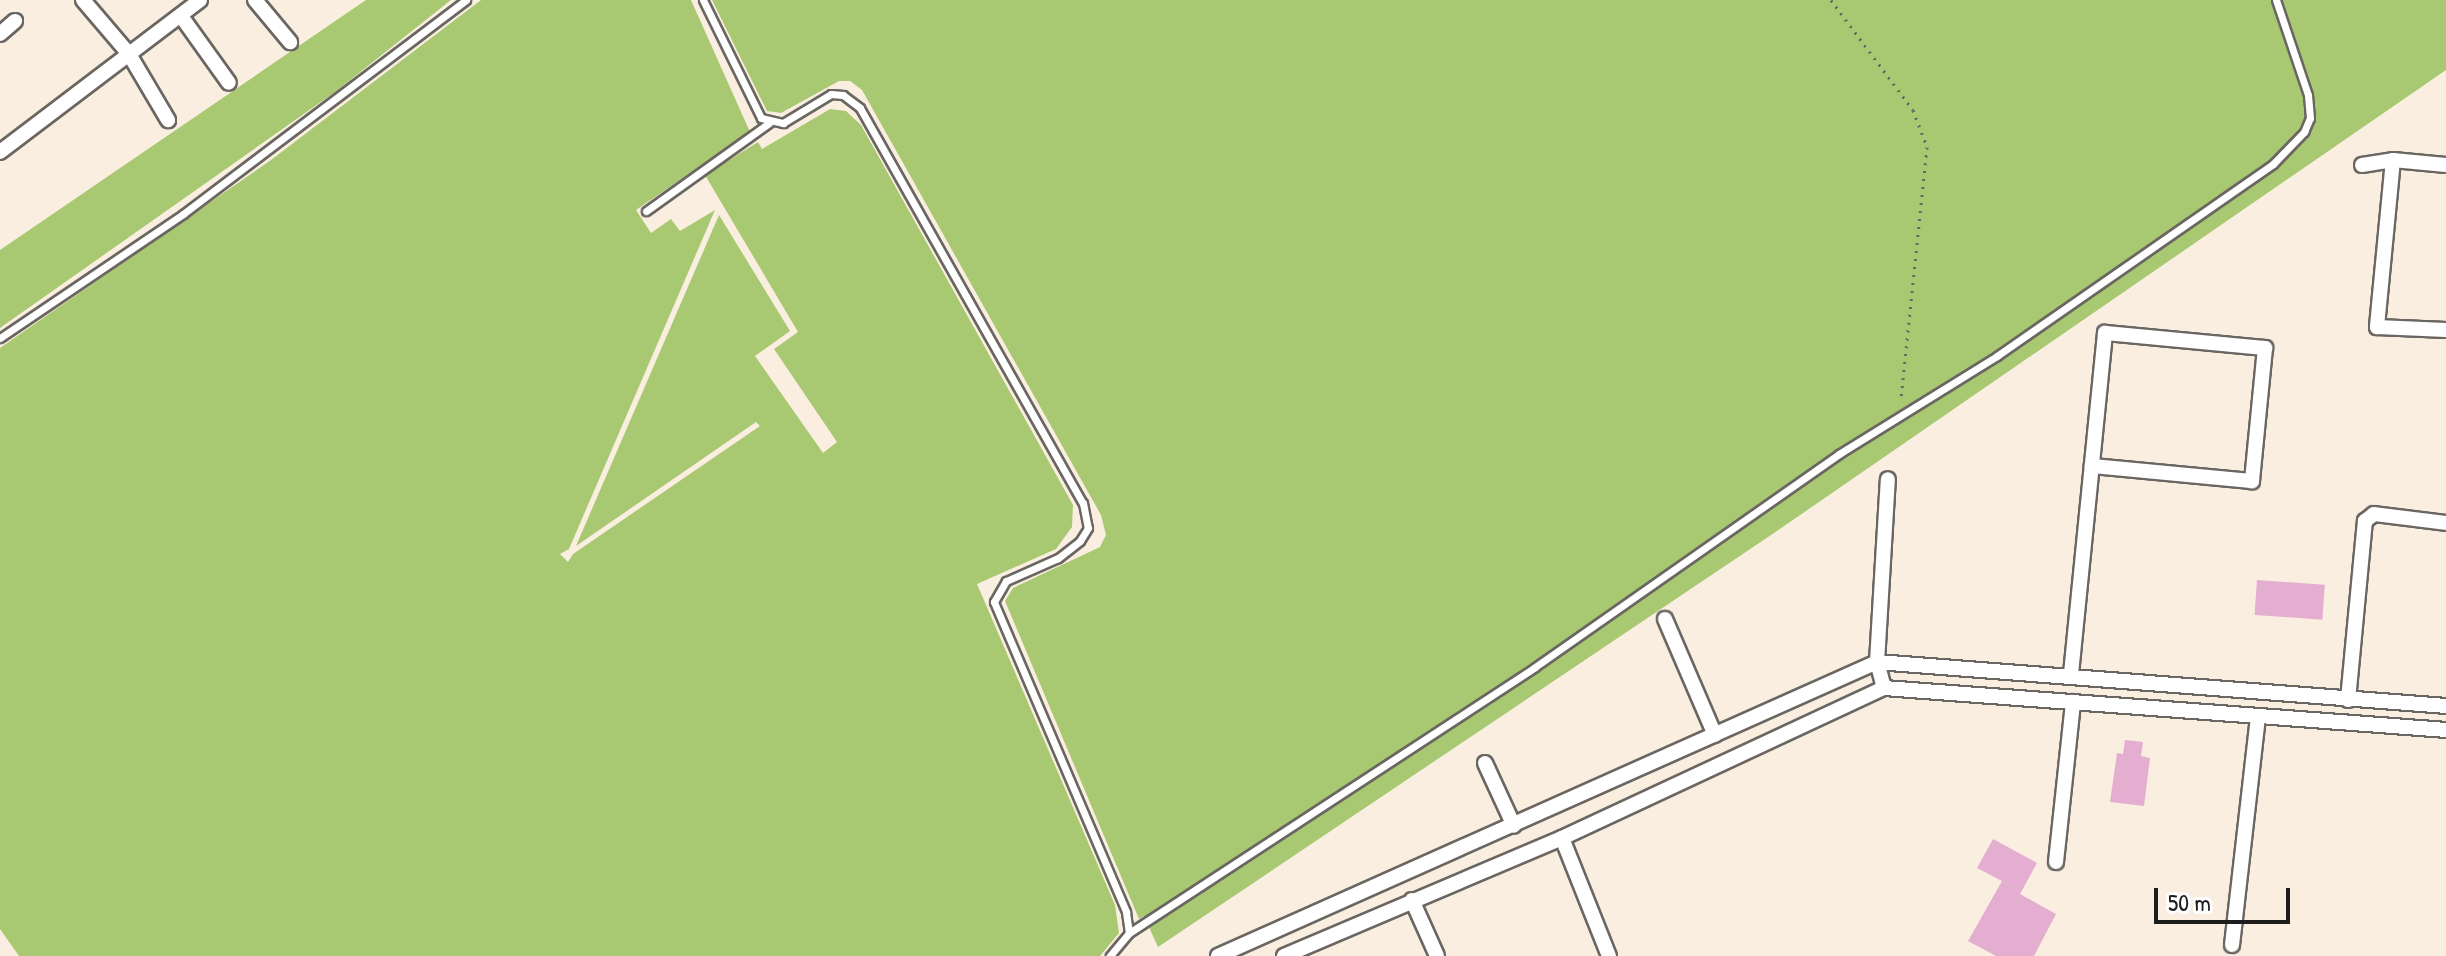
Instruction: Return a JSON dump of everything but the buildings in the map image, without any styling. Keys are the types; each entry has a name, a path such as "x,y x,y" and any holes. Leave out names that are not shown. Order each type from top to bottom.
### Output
{"street":[{"path":"83,0 129,54 168,120"},
{"path":"0,152 200,0"},
{"path":"255,0 290,42"},
{"path":"181,16 229,83"},
{"path":"0,34 15,21"},
{"path":"2393,160 2377,327 2446,330"},
{"path":"2362,165 2393,160 2446,165"},
{"path":"2071,674 2105,333 2265,348 2252,481 2092,466"},
{"path":"1884,688 1877,662 1888,479"},
{"path":"2348,700 2365,521 2374,514 2446,523"},
{"path":"1665,619 1715,735"},
{"path":"1218,956 1877,662 2071,674 2446,706"},
{"path":"1293,954 1539,845 1562,838 1884,688 2446,730"},
{"path":"2056,862 2073,702"},
{"path":"2232,945 2258,716"},
{"path":"1485,763 1514,826"},
{"path":"1530,819 1539,845"},
{"path":"1562,838 1609,956"},
{"path":"1412,900 1437,956"}],"lane":[{"path":"0,338 183,214 466,0"},
{"path":"703,0 755,112 769,123"},
{"path":"1110,956 1129,933 1523,675 1787,489 2200,217 2291,147 2310,118 2308,95 2276,0"},
{"path":"646,211 769,123 783,123 831,94 843,95 860,108 1083,503 1088,528 1080,541 1058,558 1006,581 994,602 1126,912 1129,933"}],"path":[{"path":"1831,0 1913,110 1927,147 1899,418"}],"green space":[{"path":"366,0 451,0 335,92 0,328 0,250"},
{"path":"481,0 691,0 750,132 636,210 651,233 671,219 680,231 715,210 569,549 560,554 568,562 573,554 760,426 756,422 576,546 719,215 790,331 755,356 823,453 837,442 774,349 798,332 705,175 758,142 762,149 830,109 846,111 861,125 1073,505 1072,527 1056,549 977,584 1115,905 1119,933 1100,956 19,956 0,929 0,348 271,160"},
{"path":"712,0 2446,0 2446,70 1774,533 1158,947 1144,916 1139,919 1005,601 1013,588 1100,547 1106,535 1101,515 862,90 850,81 839,81 781,113 767,111"}]}
